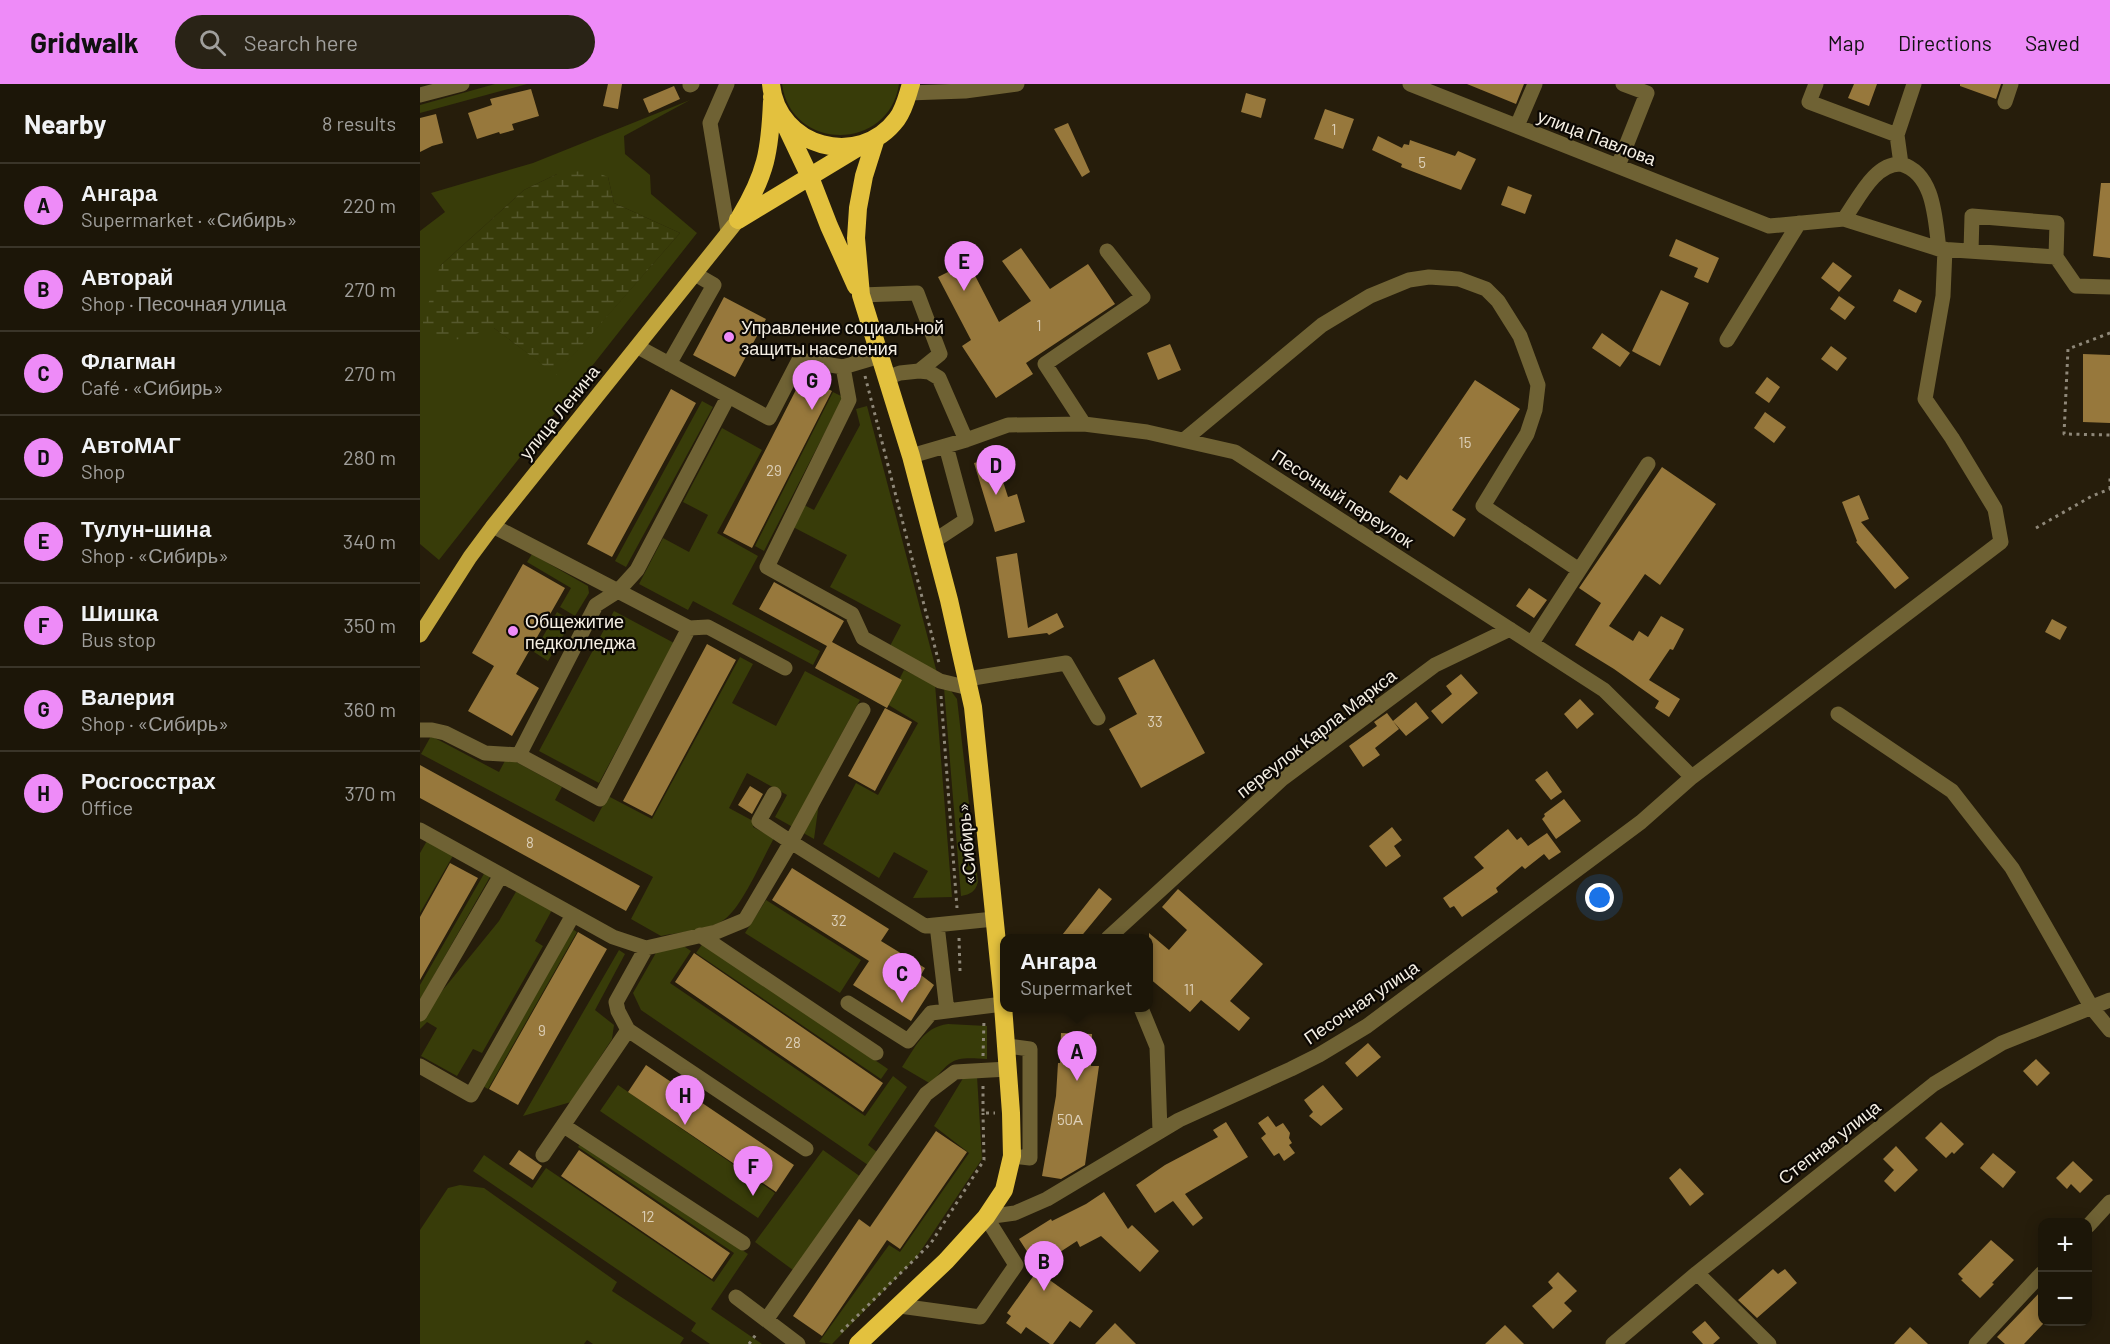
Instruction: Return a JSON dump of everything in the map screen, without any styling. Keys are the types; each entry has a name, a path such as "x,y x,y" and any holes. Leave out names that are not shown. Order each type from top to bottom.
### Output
{"highway":[{"path":"733,226 869,141 896,121 903,110 909,88"},
{"path":"733,226 754,194 766,159 770,141 771,90"},
{"path":"771,90 783,119 793,129 812,141 838,147 869,141"},
{"path":"771,90 861,295"},
{"path":"861,295 856,238 858,208 869,141"},
{"name":"«Сибирь»","path":"861,295 910,456 973,707 1000,976"},
{"name":"«Сибирь»","path":"858,1344 946,1261 986,1217 1004,1190 1012,1156 1004,1012"}],"main road":[{"name":"улица Ленина","path":"420,635 470,557 493,526 733,226"}],"street":[{"path":"420,95 462,84"},
{"path":"727,84 710,123 733,226"},
{"path":"909,88 965,91 1017,84"},
{"name":"улица Павлова","path":"1410,84 1426,87 1517,126 1769,226 1799,223"},
{"path":"1517,126 1535,84"},
{"path":"1618,166 1647,93 1623,84"},
{"path":"1816,84 1809,102 1897,135"},
{"path":"1901,164 1897,135 1914,84"},
{"path":"2005,102 2011,84"},
{"path":"1844,219 1874,177 1886,166 1901,164 1918,172 1927,188 1942,249"},
{"path":"1971,251 1972,216 2057,224 2056,257 2076,286 2110,286"},
{"path":"1727,340 1799,223 1844,219 1942,249 2056,257"},
{"name":"Песочная улица","path":"986,1217 1015,1213 1047,1199 1179,1120 1310,1060 1367,1026 1641,822 1692,777 2001,542 1995,509 1952,438 1925,399 1943,296 1942,249"},
{"path":"1084,424 1045,364 1143,297 1107,251"},
{"path":"669,364 714,285 695,274"},
{"path":"1184,440 1322,325 1370,296 1408,280 1429,277 1460,279 1486,289 1498,301 1520,336 1538,385 1535,410 1527,434 1483,506 1579,570"},
{"path":"861,295 917,293 940,354 919,371"},
{"path":"638,347 769,418 799,360 843,367 880,356"},
{"path":"843,367 849,400 767,567 852,614 863,638 940,681 968,684 1066,663 1098,718"},
{"path":"886,378 900,373 919,371 929,372 939,378 966,440"},
{"path":"519,755 596,605 618,591 637,570 728,397"},
{"name":"Песочный переулок","path":"910,456 1008,425 1084,424 1146,432 1235,452 1604,690 1692,777"},
{"path":"933,541 966,520 946,446"},
{"path":"1532,643 1648,464"},
{"path":"493,526 689,628 708,627 785,668"},
{"path":"420,730 445,733 485,753 519,755 600,799 689,628"},
{"name":"переулок Карла Маркса","path":"1113,934 1282,779 1435,665 1510,629"},
{"path":"420,830 614,937 646,948 716,932 745,920 791,842 863,710"},
{"path":"1838,714 1953,791 2012,868 2092,1008 2110,1030"},
{"path":"774,794 759,821 925,926 994,919"},
{"path":"420,1014 501,875"},
{"path":"420,1066 471,1095 573,915"},
{"path":"937,925 947,1011"},
{"path":"700,935 876,1053"},
{"path":"646,948 616,1002 628,1030 806,1149"},
{"name":"Степная улица","path":"1614,1344 1697,1273 1934,1084 2002,1043 2110,1000"},
{"path":"848,1003 908,1041 931,1013 1000,1004"},
{"path":"1143,1012 1157,1047 1160,1131"},
{"path":"543,1155 628,1030"},
{"path":"1007,1047 1030,1049 1030,1158 1012,1156"},
{"path":"766,1320 926,1094 955,1072 1008,1069"},
{"path":"564,1126 744,1243"},
{"path":"2092,1222 2110,1202"},
{"path":"900,1306 980,1317 1016,1265 986,1217"},
{"path":"1697,1273 1769,1344"},
{"path":"1976,1344 2038,1278"},
{"path":"736,1297 798,1344"}],"path":[{"path":"2110,333 2068,349 2064,434 2110,435"},
{"path":"861,362 941,669"},
{"path":"2036,528 2092,496 2110,489 2110,477"},
{"path":"841,1332 932,1243 984,1160 983,1113"}],"green space":[{"path":"495,84 527,84 420,113 420,105"},
{"path":"782,84 899,84 891,106 878,122 860,132 840,135 820,132 803,122 789,106"},
{"path":"690,100 624,136 625,154 650,175 651,194 697,233 439,560 420,544 420,231 445,212 431,193 533,163","holes":["557,174 608,177 614,203 680,233 556,374 494,328 440,266 524,190"]},
{"path":"590,170 608,177 614,203 680,233 556,375 494,328 448,340 431,336 423,329 423,321 440,266 524,190 557,174"},
{"path":"833,392 843,397 764,551 755,546"},
{"path":"702,401 713,407 626,567 615,561"},
{"path":"867,406 937,673 890,646 901,625 830,587 847,555 793,527 804,505 814,510 860,425 856,409"},
{"path":"722,428 762,450 717,533 758,556 732,604 820,651 813,665 693,601 688,610 639,584 663,538 689,552 708,515 683,502"},
{"path":"532,554 588,586 589,593 575,616 560,607 571,588 527,562"},
{"path":"614,611 674,643 599,783 539,751"},
{"path":"557,612 572,621 548,661 534,652"},
{"path":"740,657 753,664 732,703 776,726 805,671 860,700 824,766 814,839 775,817 787,795 747,773 729,808 755,822 753,827 774,838 752,882 732,913 712,926 661,936 631,919 653,877 421,754 431,736 499,772 507,757 562,787 555,800 594,822 608,796 652,819"},
{"path":"904,670 935,684 952,897 913,898 928,871 894,852 879,878 823,844 856,783 878,795 918,723 887,704"},
{"path":"944,688 951,691 957,699 978,882 972,892 961,896"},
{"path":"428,839 454,854 420,913 420,853"},
{"path":"485,872 491,875 420,1000 420,985"},
{"path":"517,890 552,910 535,941 543,946 482,1053 473,1049 457,1076 421,1056 437,1028 427,1022 420,1029 420,1018 499,921"},
{"path":"766,900 861,960 840,993 745,933"},
{"path":"571,928 577,932 488,1089 481,1085"},
{"path":"679,943 691,951 670,983 865,1116 893,1076 907,1087 868,1145 877,1152 868,1165 641,1010 633,993 657,951"},
{"path":"703,943 888,1069 881,1079 696,953"},
{"path":"619,950 625,954 595,1010 614,1025 612,1039 571,1102 523,1116"},
{"path":"948,1024 987,1026 987,1059 967,1058 954,1061 931,1084 902,1067 926,1034 932,1029"},
{"path":"965,1075 977,1076 982,1159 916,1258 832,1344 819,1342 889,1245 900,1252 969,1153 934,1126"},
{"path":"618,1085 775,1193 758,1218 600,1111"},
{"path":"582,1141 748,1254 711,1309 762,1344 710,1344 691,1331 696,1323 473,1171 484,1155 532,1188 546,1168 714,1282 734,1253 578,1147"},
{"path":"823,1150 861,1177 793,1270 755,1242"},
{"path":"460,1185 484,1188 617,1282 612,1291 684,1338 680,1344 593,1344 587,1340 584,1344 420,1344 420,1230 448,1188"}],"building":[{"path":"608,84 622,84 618,109 603,106"},
{"path":"1467,84 1524,84 1516,104"},
{"path":"1854,84 1877,84 1869,106 1848,98"},
{"path":"1960,84 2001,84 1996,99 1960,86"},
{"path":"674,86 680,99 649,113 643,99"},
{"path":"531,89 539,116 512,124 514,130 477,139 468,113 492,105 490,99"},
{"path":"1246,93 1266,99 1261,118 1241,112"},
{"path":"1325,109 1354,119 1343,149 1314,139"},
{"path":"436,114 443,143 420,152 420,118"},
{"path":"1068,123 1090,172 1082,177 1054,129"},
{"path":"1378,136 1402,148 1404,144 1409,145 1410,140 1455,156 1458,151 1476,159 1461,190 1401,167 1402,164 1372,150"},
{"path":"2101,183 2110,183 2110,258 2093,256"},
{"path":"1508,186 1532,195 1525,214 1501,205"},
{"path":"1676,239 1719,258 1708,283 1694,277 1698,268 1669,256"},
{"path":"1021,248 1050,289 1088,264 1115,304 1026,363 1033,374 996,398 962,346 971,340 938,277 968,262 999,322 1031,301 1002,261"},
{"path":"1833,262 1852,276 1839,292 1821,278"},
{"path":"1899,289 1922,301 1916,313 1893,301"},
{"path":"1661,290 1689,303 1660,366 1632,351"},
{"path":"1839,296 1855,307 1845,320 1830,309"},
{"name":"Управление социальной защиты населения","path":"724,297 766,319 735,377 693,355"},
{"path":"1602,333 1630,353 1620,367 1592,348"},
{"path":"1170,344 1181,370 1158,380 1147,353"},
{"path":"1831,346 1847,358 1837,371 1821,359"},
{"path":"2083,354 2110,355 2110,423 2083,422"},
{"path":"803,376 832,391 752,548 723,533"},
{"path":"1767,377 1780,387 1769,403 1755,393"},
{"path":"1475,380 1520,409 1452,510 1466,519 1454,537 1389,492 1400,475 1407,480"},
{"path":"671,389 696,403 612,557 587,544"},
{"path":"1765,412 1786,427 1774,443 1754,428"},
{"path":"995,457 1008,497 1017,494 1025,522 995,532 974,463"},
{"path":"1662,467 1716,504 1660,585 1645,574 1609,626 1633,641 1639,631 1648,637 1661,616 1684,629 1673,650 1670,649 1649,680 1680,699 1669,717 1655,708 1659,701 1575,645 1601,603 1579,588"},
{"path":"1859,495 1869,519 1861,522 1909,578 1895,589 1856,542 1842,502"},
{"path":"1017,553 1028,628 1057,613 1064,627 1049,635 1047,633 1008,638 996,557"},
{"name":"Общежитие педколледжа","path":"523,564 565,588 516,674 539,688 512,736 468,711 494,666 472,653"},
{"path":"774,582 844,621 832,642 902,680 887,708 815,668 827,646 759,609"},
{"path":"1529,588 1547,600 1534,618 1516,606"},
{"path":"2052,619 2067,627 2060,640 2045,632"},
{"path":"707,644 736,660 652,816 623,801"},
{"path":"1154,659 1205,753 1141,788 1109,729 1137,714 1118,678"},
{"path":"1461,674 1478,693 1442,724 1431,711 1452,694 1446,686"},
{"path":"1580,699 1594,714 1577,729 1564,714"},
{"path":"1416,702 1429,718 1406,736 1393,721"},
{"path":"885,708 912,722 875,791 848,776"},
{"path":"1387,713 1399,729 1375,748 1380,755 1363,767 1349,746 1377,726 1374,722"},
{"path":"420,765 640,886 626,911 420,798"},
{"path":"1547,771 1562,792 1551,800 1535,780"},
{"path":"750,786 763,794 752,814 738,805"},
{"path":"1564,799 1581,821 1556,839 1542,819 1544,814"},
{"path":"1392,827 1402,840 1394,846 1401,856 1386,867 1369,846"},
{"path":"1508,829 1517,840 1521,837 1528,846 1547,833 1561,852 1549,860 1544,854 1525,869 1522,866 1496,888 1498,892 1462,917 1454,906 1450,908 1443,898 1484,868 1474,857"},
{"path":"450,863 478,878 420,980 420,917"},
{"path":"792,868 889,929 881,941 925,968 921,975 934,985 911,1021 853,985 869,961 772,900"},
{"path":"1099,888 1112,899 1083,934 1063,934"},
{"path":"1178,889 1263,964 1230,1001 1250,1018 1239,1031 1201,1000 1190,1012 1153,981 1153,936 1169,950 1187,930 1162,907"},
{"path":"578,932 607,949 518,1105 489,1089"},
{"path":"694,953 883,1083 863,1112 675,982"},
{"path":"1061,1033 1092,1034 1091,1066 1099,1066 1085,1165 1061,1179 1042,1176 1056,1096"},
{"path":"1368,1043 1381,1057 1357,1077 1345,1063"},
{"path":"2036,1059 2050,1073 2037,1086 2023,1071"},
{"path":"646,1065 794,1165 776,1192 628,1092"},
{"path":"1323,1085 1343,1109 1321,1126 1309,1116 1313,1112 1304,1100"},
{"path":"1268,1116 1276,1127 1283,1123 1290,1133 1289,1138 1292,1143 1289,1145 1295,1153 1284,1161 1279,1153 1274,1156 1261,1138 1266,1134 1258,1123"},
{"path":"1226,1122 1248,1157 1185,1194 1203,1218 1193,1226 1173,1201 1155,1213 1136,1185 1165,1165 1218,1137 1213,1130"},
{"path":"1941,1122 1964,1144 1946,1158 1925,1138"},
{"path":"936,1131 967,1152 900,1249 887,1240 822,1336 793,1316 859,1219 870,1227"},
{"path":"1896,1146 1918,1170 1895,1192 1884,1181 1894,1170 1883,1159"},
{"path":"519,1150 542,1166 533,1180 509,1164"},
{"path":"579,1150 730,1253 712,1279 561,1176"},
{"path":"1993,1153 2016,1172 2003,1188 1980,1168"},
{"path":"2073,1161 2093,1180 2080,1193 2071,1184 2067,1189 2056,1178"},
{"path":"1680,1168 1704,1194 1690,1206 1669,1178"},
{"path":"1104,1192 1128,1229 1132,1225 1159,1251 1140,1272 1101,1236 1080,1247 1077,1241 1037,1267 1019,1239 1051,1219 1052,1221 1086,1204"},
{"path":"1991,1240 2014,1260 1980,1298 1961,1280 1963,1279 1958,1274"},
{"path":"1773,1269 1778,1274 1785,1269 1797,1283 1757,1318 1738,1300"},
{"path":"1037,1271 1093,1311 1080,1328 1070,1321 1053,1344 1026,1327 1021,1334 1006,1323 1011,1316 1007,1313"},
{"path":"1558,1272 1577,1291 1564,1303 1572,1311 1553,1329 1532,1306 1553,1288 1548,1282"},
{"path":"2038,1294 2038,1326 2041,1326 2024,1344 2005,1344 1997,1337"},
{"path":"1705,1321 1720,1338 1713,1344 1703,1344 1692,1332"},
{"path":"1115,1323 1136,1344 1095,1344"},
{"path":"1505,1325 1524,1344 1485,1344"},
{"path":"1910,1327 1928,1344 1894,1344"}],"place":[{"name":"Тулун-шина","path":"964,291"},
{"name":"Управление социальной защиты населения","path":"729,337"},
{"name":"Валерия","path":"812,410"},
{"name":"АвтоМАГ","path":"996,495"},
{"name":"Общежитие педколледжа","path":"513,631"},
{"name":"Флагман","path":"902,1003"},
{"name":"Ангара","path":"1077,1081"},
{"name":"Росгосстрах","path":"685,1125"},
{"name":"Шишка","path":"753,1196"},
{"name":"Авторай","path":"1044,1291"}]}
